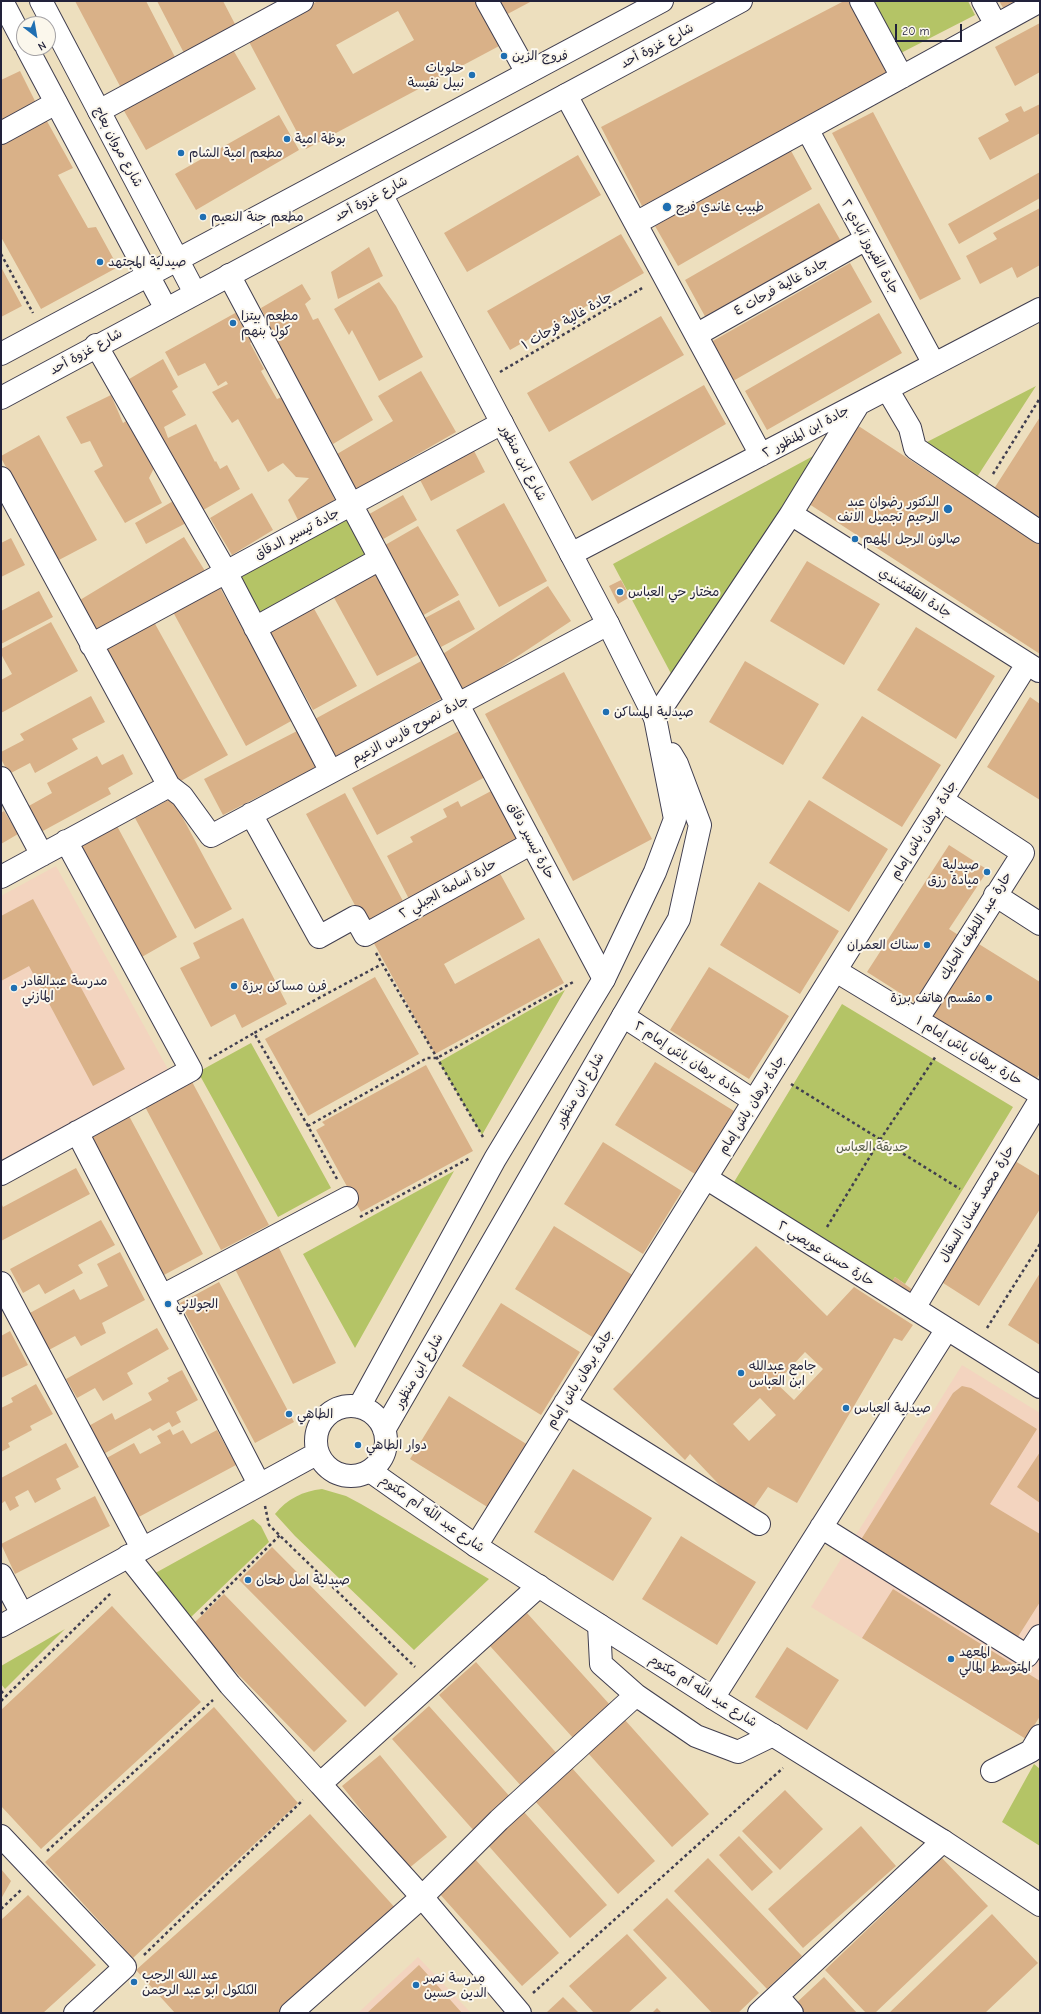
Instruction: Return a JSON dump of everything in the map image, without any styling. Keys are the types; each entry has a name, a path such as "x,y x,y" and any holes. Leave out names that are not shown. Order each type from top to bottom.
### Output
{"street":[{"path":"2,1 16,28"},
{"name":"شارع مروان بعاج","path":"41,1 195,293"},
{"path":"99,111 302,1"},
{"path":"487,1 527,73"},
{"path":"1,354 662,1"},
{"name":"شارع غزوة أحد","path":"1,398 90,351 96,345 741,1"},
{"path":"861,1 902,77"},
{"path":"983,1 996,25"},
{"path":"636,223 1040,1"},
{"path":"31,56 147,276 166,309"},
{"path":"566,95 761,455"},
{"path":"1,134 56,103"},
{"name":"جادة الفيروز آبادي ٢","path":"807,129 934,364"},
{"name":"شارع ابن منظور","path":"381,194 608,624 657,727 677,764 700,825 679,919 384,1430"},
{"name":"جادة غالية فرحات ٤","path":"696,335 866,239"},
{"name":"حارة تيسير دقاق","path":"229,275 601,974"},
{"name":"جادة ابن المنظور ٢","path":"571,554 1040,310"},
{"path":"96,345 226,572 331,772"},
{"path":"887,389 910,428 915,448 1040,532"},
{"path":"657,727 859,404"},
{"name":"جادة تيسير الدقاق","path":"91,645 502,423"},
{"path":"1,478 169,786 1,877"},
{"name":"جادة القلقشندي","path":"791,514 1034,668"},
{"path":"255,628 380,559"},
{"name":"جادة نصوح فارس الزعيم","path":"169,786 182,796 211,836 608,624"},
{"name":"جادة برهان باش إمام","path":"476,1546 942,800 1034,668"},
{"name":"شارع ابن منظور","path":"360,1407 492,1153 601,974 655,872 675,819 657,727"},
{"path":"1,778 42,855"},
{"name":"حارة عبد اللطيف الحايك","path":"917,1020 1023,853 942,800"},
{"path":"251,814 319,937 355,917 365,935"},
{"path":"1,1174 191,1070 66,841"},
{"name":"حارة أسامة الجبلي ٢","path":"365,935 532,843"},
{"path":"995,895 1040,924"},
{"name":"حارة برهان باش إمام ١","path":"836,970 1040,1094"},
{"name":"جادة برهان باش إمام ٢","path":"623,1016 754,1101"},
{"name":"حارة محمد غسان السقال","path":"914,1308 1040,1100"},
{"path":"77,1132 259,1484"},
{"name":"حارة حسن عويصي ٢","path":"706,1178 1040,1388"},
{"path":"162,1296 347,1198"},
{"path":"1,1283 136,1558 185,1630 230,1684 422,1897 518,2011"},
{"path":"713,1698 947,1329"},
{"path":"565,1403 759,1524"},
{"path":"349,1406 360,1407 370,1412 379,1420 384,1430 387,1442 384,1453 379,1463 370,1471 350,1476 340,1474 331,1470 323,1463 318,1453 316,1443 322,1422 329,1414 338,1409 349,1406"},
{"path":"1,1626 22,1614 136,1558 259,1484 318,1453"},
{"name":"شارع عبد اللّه أم مكتوم","path":"370,1471 476,1546 713,1698 943,1841 1040,1905"},
{"path":"821,1527 1027,1656 1040,1636"},
{"path":"1,1576 22,1614"},
{"path":"320,1784 539,1586"},
{"path":"599,1625 601,1664 636,1695 696,1736 738,1752 773,1735"},
{"path":"291,2013 422,1897 499,1820 636,1695"},
{"path":"992,1771 1031,1751 1040,1736"},
{"path":"1,1836 125,1967 75,2013"},
{"path":"759,2013 778,1997 943,1841"},
{"path":"778,1997 792,2013"}],"path":[{"path":"1,254 43,332"},
{"name":"جادة غالية فرحات ١","path":"481,383 664,276"},
{"path":"982,494 1040,398"},
{"path":"254,1033 308,1126 347,1198 361,1218 492,1153 365,935"},
{"path":"191,1070 254,1033 382,964"},
{"path":"308,1126 427,1058 436,1058 601,974"},
{"path":"815,1246 880,1140 948,1039"},
{"path":"772,1072 880,1140 980,1200"},
{"path":"975,1347 1040,1244"},
{"path":"259,1484 269,1525 382,1638 432,1683"},
{"path":"185,1630 280,1535"},
{"path":"1,1700 136,1558"},
{"path":"1,1909 34,1871 230,1684"},
{"path":"1,1691 6,1696"},
{"path":"518,2011 799,1752"},
{"path":"125,1967 135,1964 320,1784"}],"shaded area":[{"path":"56,866 170,1073 1,1166 1,896"},
{"path":"962,1365 1040,1413 1040,1716 1026,1739 811,1607"},
{"name":"مدرسة نصر الدين حسين","path":"418,1957 471,2013 358,2013"}],"green space":[{"path":"872,1 968,1 975,15 899,54"},
{"path":"1036,386 977,477 925,443"},
{"path":"815,455 676,683 613,564"},
{"path":"351,505 380,559 255,628 226,572"},
{"path":"565,990 482,1135 439,1062"},
{"name":"حديقة العباس","path":"842,1004 1013,1107 905,1284 895,1277 891,1283 731,1187"},
{"path":"251,1043 331,1188 278,1217 198,1072"},
{"path":"454,1171 355,1348 303,1254"},
{"path":"322,1489 346,1496 361,1504 489,1579 414,1650 295,1536 275,1514 290,1500 302,1494"},
{"path":"253,1519 261,1526 269,1542 190,1618 150,1576"},
{"path":"65,1629 5,1689 1,1684 1,1666"},
{"path":"1034,1764 1040,1769 1040,1846 1002,1822"}],"building":[{"path":"75,1 146,1 176,59 121,88"},
{"path":"157,1 223,1 236,26 184,53"},
{"path":"318,1 477,1 501,45 306,149 247,38","holes":["398,11 414,40 353,74 336,45"]},
{"path":"492,1 532,1 500,18"},
{"path":"844,1 849,1 889,78 642,206 601,127"},
{"path":"999,1 1024,1 1005,11"},
{"path":"1040,23 1040,72 1015,86 995,47"},
{"path":"232,48 256,89 146,150 123,109"},
{"path":"20,71 39,109 1,129 1,80"},
{"path":"1040,104 1040,133 990,160 978,138 1009,121 1005,114 1021,106 1024,112"},
{"path":"873,112 961,279 920,300 832,133"},
{"path":"43,114 73,168 58,175 88,228 96,227 118,267 41,309 1,237 1,137"},
{"path":"279,115 299,150 196,210 175,174"},
{"path":"790,149 812,189 678,266 655,226"},
{"path":"578,155 601,195 467,272 444,233"},
{"path":"1040,172 1040,198 959,244 948,224"},
{"path":"819,203 842,243 707,320 685,280"},
{"path":"1040,208 1040,265 1017,278 1012,267 980,284 966,256 997,239 993,233"},
{"path":"621,234 644,273 510,350 487,311"},
{"path":"369,247 383,276 338,299 331,272"},
{"path":"850,263 872,302 733,381 711,342"},
{"path":"1,267 22,306 1,317"},
{"path":"379,282 396,306 423,357 379,381 352,330 349,335 334,309"},
{"path":"302,284 311,299 305,304 313,320 318,318 373,420 333,444 275,341 261,308"},
{"path":"237,312 252,342 250,343 264,369 261,371 277,399 282,397 335,500 298,520 288,500 309,478 296,477 283,463 268,472 238,419 232,423 212,392 228,384 226,381 218,386 205,363 178,376 165,352"},
{"path":"879,313 902,353 767,430 745,391"},
{"path":"661,316 684,355 549,432 527,393"},
{"path":"163,359 178,387 172,391 186,415 164,427 168,438 196,424 215,462 216,461 220,469 227,465 240,489 198,513 119,385"},
{"path":"421,371 456,432 352,492 332,457 393,421 378,396"},
{"path":"704,385 726,424 592,501 569,462"},
{"path":"111,395 123,423 128,420 155,466 149,478 162,503 125,523 94,471 103,466 90,441 81,444 66,417"},
{"path":"1040,417 1040,527 990,495"},
{"path":"857,425 1040,545 1040,654 806,502"},
{"path":"39,435 97,540 57,561 1,458 1,456"},
{"path":"472,447 485,472 431,501 418,476"},
{"path":"252,493 273,530 232,555 210,518"},
{"path":"403,495 417,520 378,542 364,517"},
{"path":"175,500 188,522 146,544 135,523"},
{"path":"504,503 547,581 499,607 456,530"},
{"path":"418,526 459,595 420,617 380,548"},
{"path":"184,537 205,571 96,637 75,603"},
{"path":"11,538 25,565 1,577 1,543"},
{"path":"807,561 880,604 844,665 770,621"},
{"path":"380,569 425,651 377,676 332,594"},
{"name":"مختار حي العباس","path":"621,580 630,597 618,604 609,586"},
{"path":"219,586 293,720 246,746 173,612"},
{"path":"548,586 571,621 462,693 438,657"},
{"path":"39,591 53,617 1,644 1,611"},
{"path":"459,600 475,629 441,647 425,618"},
{"path":"312,605 357,686 313,710 268,629"},
{"path":"51,622 78,671 1,713 1,680 12,674 1,654 1,649"},
{"path":"154,622 228,755 179,782 105,650"},
{"path":"916,627 995,676 956,739 877,690"},
{"path":"425,659 446,696 336,757 315,719"},
{"path":"745,661 819,704 783,765 709,722"},
{"path":"564,672 652,839 573,881 485,714"},
{"path":"91,696 105,722 72,739 78,749 35,773 30,763 9,774 1,759 1,752 24,740 20,734"},
{"path":"1030,697 1040,704 1040,800 987,767"},
{"path":"862,716 941,765 902,827 822,778"},
{"path":"299,730 318,766 223,815 204,779"},
{"path":"459,731 485,777 377,835 352,788"},
{"path":"123,754 133,774 108,788 111,794 41,832 27,807 52,793 47,783 97,756 102,765"},
{"path":"493,790 520,843 410,901 387,856 413,842 410,837 447,817 443,809 458,801 461,807"},
{"path":"345,793 404,903 365,924 306,814"},
{"path":"172,798 232,909 195,929 135,818"},
{"path":"809,800 888,849 849,912 769,863"},
{"path":"4,811 18,834 1,844 1,813"},
{"path":"117,826 177,937 140,958 80,846"},
{"path":"949,845 988,870 949,929 963,938 919,1005 867,972"},
{"path":"497,868 525,919 444,964 455,984 539,938 564,983 435,1054 371,938"},
{"path":"759,882 839,931 800,994 720,945"},
{"path":"33,899 125,1069 93,1086 29,966 1,981 1,916"},
{"name":"فرن مساكن برزة","path":"243,918 287,1004 242,1028 235,1014 211,1027 180,968 200,958 193,943"},
{"name":"مقسم هاتف برزة","path":"974,941 1040,982 1040,1073 1036,1080 928,1014"},
{"path":"709,967 789,1016 749,1079 670,1030"},
{"path":"375,977 419,1054 308,1116 265,1039"},
{"path":"655,1062 734,1111 695,1174 615,1125"},
{"path":"426,1065 473,1151 361,1212 316,1130 325,1125 322,1122"},
{"path":"190,1078 269,1225 221,1250 143,1103"},
{"path":"128,1114 203,1254 164,1275 89,1135"},
{"path":"603,1142 682,1191 643,1254 564,1204"},
{"path":"1015,1161 1040,1176 1040,1209 979,1306 940,1281"},
{"path":"76,1168 90,1194 1,1241 1,1203 3,1207"},
{"path":"101,1220 115,1245 78,1265 83,1273 45,1294 39,1284 23,1293 10,1269"},
{"path":"554,1226 634,1276 594,1338 515,1289"},
{"path":"277,1244 336,1363 293,1384 233,1265"},
{"name":"جامع عبدالله ابن العباس","path":"756,1246 827,1316 854,1287 913,1325 902,1341 894,1338 797,1503 768,1487 752,1510 730,1496 690,1454 685,1460 613,1389","holes":["805,1352 823,1369 794,1400 776,1383","760,1398 776,1415 749,1441 733,1424"]},
{"path":"120,1252 145,1300 102,1323 106,1333 81,1346 75,1336 47,1351 28,1314 74,1289 80,1300 108,1286 97,1264"},
{"path":"1040,1273 1040,1345 1008,1325"},
{"path":"895,1277 913,1290 906,1300 888,1287"},
{"path":"219,1282 294,1422 255,1443 180,1303"},
{"path":"501,1303 580,1352 541,1415 462,1366"},
{"path":"157,1328 169,1349 127,1373 133,1384 103,1401 95,1388 77,1398 66,1379"},
{"path":"10,1331 28,1365 1,1378 1,1336"},
{"path":"182,1370 198,1400 176,1412 181,1422 172,1427 169,1422 153,1431 150,1428 100,1456 85,1428 112,1413 115,1420 152,1400 148,1393 169,1381 167,1378"},
{"path":"36,1384 53,1414 30,1426 32,1430 8,1443 10,1447 1,1452 1,1408 13,1402 11,1398"},
{"path":"962,1386 971,1388 1037,1429 990,1504 1040,1534 1040,1602 1014,1643 857,1546 953,1393"},
{"path":"449,1396 528,1445 489,1508 410,1459"},
{"path":"170,1429 173,1435 183,1430 191,1444 217,1430 236,1465 135,1519 103,1460 134,1443 140,1454 161,1443 157,1436"},
{"path":"66,1443 79,1467 56,1479 61,1489 35,1503 28,1490 15,1497 19,1506 10,1511 5,1501 1,1504 1,1478"},
{"path":"1040,1452 1040,1503 1017,1487"},
{"path":"573,1469 652,1518 613,1581 534,1532"},
{"path":"95,1496 110,1526 15,1574 1,1544"},
{"path":"681,1536 756,1582 717,1645 642,1599"},
{"path":"272,1547 398,1674 365,1707 239,1580"},
{"name":"المعهد المتوسط المالي","path":"893,1589 1040,1681 1040,1716 1026,1739 862,1638"},
{"path":"224,1594 347,1721 314,1752 191,1626"},
{"path":"112,1606 201,1702 41,1849 1,1806 1,1710"},
{"path":"527,1613 611,1706 574,1739 490,1646"},
{"path":"787,1647 839,1680 807,1730 755,1697"},
{"path":"476,1662 559,1756 523,1788 439,1695"},
{"path":"429,1706 512,1799 475,1832 392,1739"},
{"path":"214,1707 298,1803 133,1958 45,1862"},
{"path":"625,1720 709,1814 672,1847 588,1753"},
{"path":"380,1755 447,1837 408,1869 342,1786"},
{"path":"572,1768 655,1861 618,1894 535,1801"},
{"path":"785,1790 823,1829 780,1870 742,1831"},
{"path":"524,1812 607,1905 570,1938 487,1844"},
{"path":"310,1814 398,1911 284,2013 175,2013 136,1970"},
{"path":"861,1826 896,1866 803,1948 768,1909"},
{"path":"739,1836 773,1872 752,1891 719,1855"},
{"path":"708,1858 802,1956 767,1989 674,1891"},
{"path":"942,1858 988,1906 875,2013 866,2013 825,1970"},
{"path":"475,1859 559,1953 522,1986 438,1892"},
{"path":"1,1869 11,1881 1,1899"},
{"path":"28,1895 96,1965 43,2013 1,2013 1,1920"},
{"path":"667,1898 759,1993 738,2013 712,2013 633,1930"},
{"path":"992,1914 1038,1963 985,2013 889,2013"},
{"path":"627,1934 667,1978 628,2013 594,2013 569,1986"},
{"name":"مدرسة نصر الدين حسين","path":"419,1965 462,2013 367,2013"},
{"path":"824,1977 857,2013 799,2013 793,2006"},
{"path":"563,1997 579,2013 546,2013"},
{"path":"657,2008 662,2013 652,2013"}],"place":[{"name":"فروج الزين","path":"504,56"},
{"name":"حلويات نبيل نفيسة","path":"472,75"},
{"name":"بوظة امية","path":"287,139"},
{"name":"مطعم امية الشام","path":"181,153"},
{"name":"طبيب غاندي فرح","path":"667,207"},
{"name":"مطعم جنة النعيم","path":"203,217"},
{"name":"صيدلية المجتهد","path":"100,262"},
{"name":"مطعم بيتزا كول بنهم","path":"233,323"},
{"name":"الدكتور رضوان عبد الرحيم تجميل الانف","path":"948,509"},
{"name":"صالون الرجل المهم","path":"855,539"},
{"name":"مختار حي العباس","path":"620,592"},
{"name":"صيدلية المساكن","path":"606,712"},
{"name":"صيدلية ميادة رزق","path":"987,872"},
{"name":"سناك العمران","path":"927,945"},
{"name":"فرن مساكن برزة","path":"234,986"},
{"name":"مدرسة عبدالقادر المازني","path":"14,988"},
{"name":"مقسم هاتف برزة","path":"989,998"},
{"name":"الجولاني","path":"168,1304"},
{"name":"جامع عبدالله ابن العباس","path":"741,1373"},
{"name":"صيدلية العباس","path":"846,1408"},
{"name":"الطاهي","path":"289,1414"},
{"name":"دوار الطاهي","path":"358,1445"},
{"name":"صيدلية امل طحان","path":"248,1580"},
{"name":"المعهد المتوسط المالي","path":"951,1659"},
{"name":"عبد الله الرجب الكلكول ابو عبد الرحمن","path":"134,1982"},
{"name":"مدرسة نصر الدين حسين","path":"416,1985"}]}
